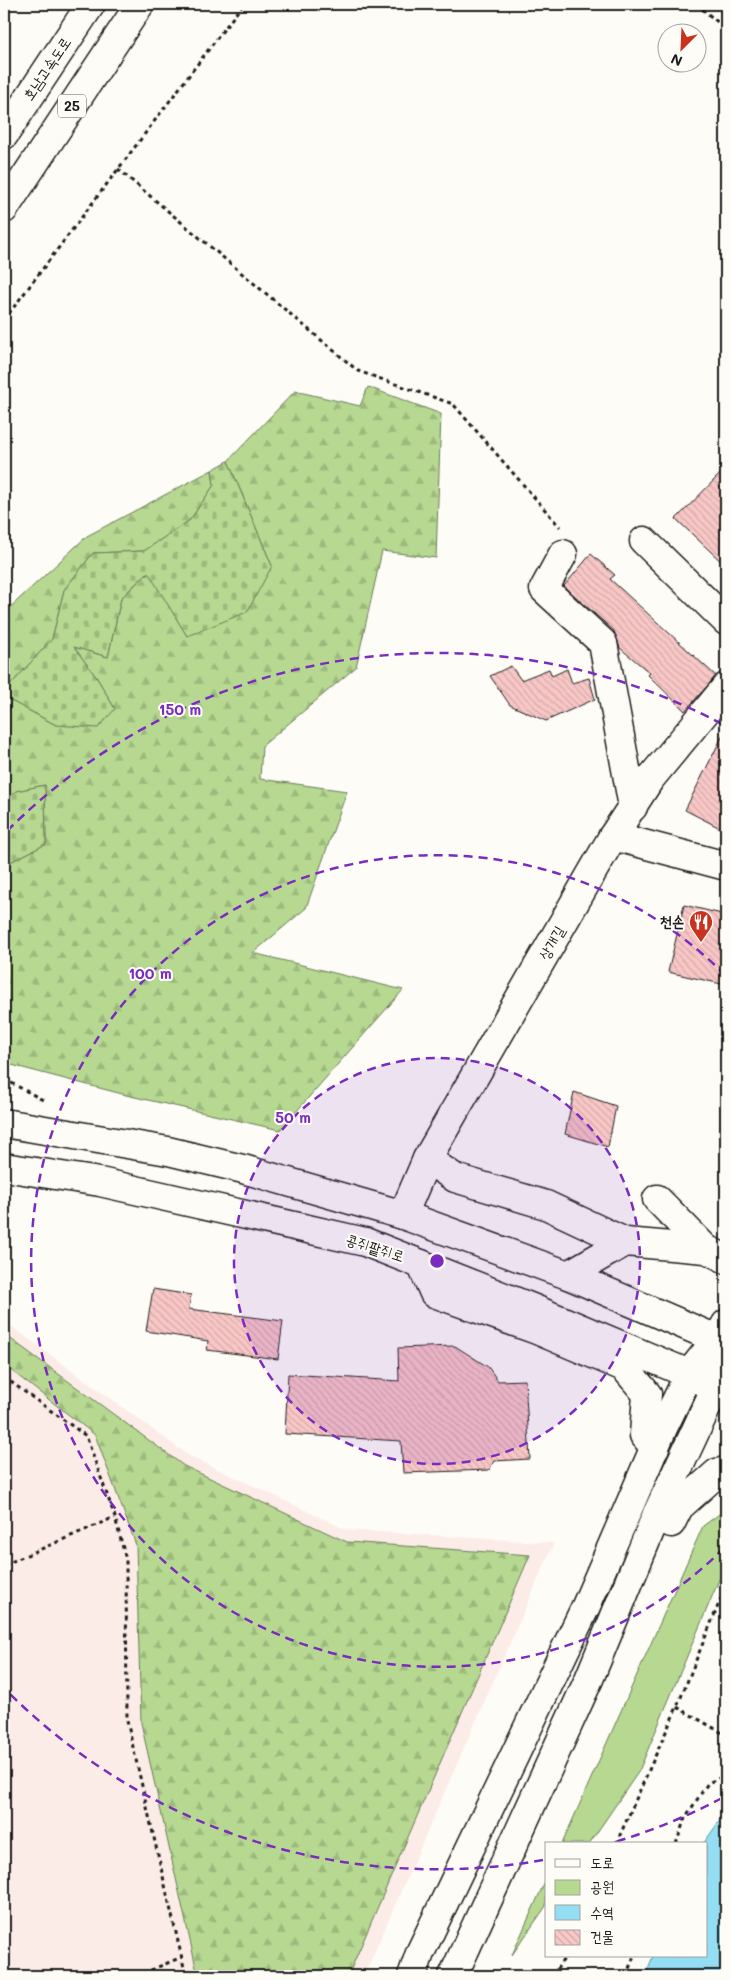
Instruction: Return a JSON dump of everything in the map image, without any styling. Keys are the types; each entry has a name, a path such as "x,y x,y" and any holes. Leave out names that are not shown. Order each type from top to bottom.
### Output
{"main road":[{"name":"호남고속도로","path":"4,135 91,4"},
{"name":"25","path":"4,209 140,4"},
{"path":"644,542 726,621"},
{"path":"563,554 544,589 603,643 633,807"},
{"name":"상개길","path":"403,1215 427,1159 613,836 650,779 726,687"},
{"path":"613,836 726,866"},
{"path":"4,1124 168,1151 243,1169 403,1215 568,1275 723,1335"},
{"path":"427,1159 455,1178 546,1205 625,1242 716,1254"},
{"name":"콩쥐팥쥐로","path":"4,1167 100,1182 365,1242 689,1374 721,1390"},
{"path":"657,1199 716,1254"},
{"path":"568,1275 625,1242"},
{"path":"421,1264 434,1293 537,1330 624,1366 647,1394 644,1434 655,1448"},
{"path":"412,1976 420,1953 448,1893 586,1606 689,1374 723,1335"},
{"path":"453,1976 589,1679 657,1514 721,1390 723,1335"},
{"path":"657,1514 672,1523 679,1506 717,1473 726,1471"},
{"path":"448,1893 483,1909"}],"path":[{"path":"4,320 243,4"},
{"path":"696,4 726,29"},
{"path":"118,169 358,371 453,404 569,538 563,554"},
{"path":"4,1377 86,1436 115,1517 126,1560 127,1721 186,1976"},
{"path":"4,1565 115,1517"},
{"path":"617,1842 677,1707 726,1587"},
{"path":"677,1707 726,1735"},
{"path":"677,1842 685,1818 708,1783 726,1775"},
{"path":"136,1976 182,1957"},
{"path":"552,1976 565,1958"},
{"path":"626,1976 633,1958"}],"shaded area":[{"path":"4,1321 188,1455 347,1530 554,1543 364,1976 4,1976"}],"green space":[{"path":"368,387 441,414 436,558 382,551 356,667 262,746 260,779 347,791 306,908 253,953 403,990 280,1130 126,1095 4,1063 4,865 46,844 45,785 16,791 4,802 4,697 56,725 115,709 97,678 74,647 108,657 121,598 149,572 187,636 272,566 228,461 295,391 360,406"},
{"path":"228,461 272,566 247,612 187,636 148,572 121,598 108,657 74,647 97,678 115,709 98,728 56,725 4,697 4,692 52,639 64,590 93,553 144,551 190,520 214,485 212,470"},
{"path":"212,470 214,485 190,520 144,551 93,553 64,590 52,639 4,692 4,613 87,536"},
{"path":"45,785 46,844 4,865 4,802 16,791"},
{"path":"4,1334 184,1466 347,1542 530,1555 348,1976 198,1976 141,1723 136,1545 95,1435 4,1365"},
{"path":"726,1509 726,1563 639,1771 590,1842 563,1842 703,1526"},
{"path":"545,1881 545,1907 512,1955"}],"water":[{"path":"726,1812 726,1976 645,1976 652,1958 708,1958 708,1842 704,1842"}],"building":[{"path":"726,468 726,566 676,519"},
{"path":"591,554 615,575 610,579 716,676 685,711 648,675 650,673 620,648 614,631 564,586"},
{"path":"511,666 521,680 549,669 552,676 567,669 572,683 589,678 595,699 546,721 510,705 490,676"},
{"path":"726,729 726,831 685,810"},
{"name":"천손","path":"684,905 726,915 726,985 668,972"},
{"path":"574,1092 616,1106 608,1147 565,1134"},
{"path":"153,1289 191,1295 189,1309 283,1321 278,1359 207,1350 208,1341 146,1331"},
{"path":"455,1346 488,1367 498,1381 525,1380 530,1459 494,1461 489,1470 403,1473 401,1441 285,1434 288,1374 399,1381 398,1348"}],"place":[{"name":"천손","path":"701,943"}]}
